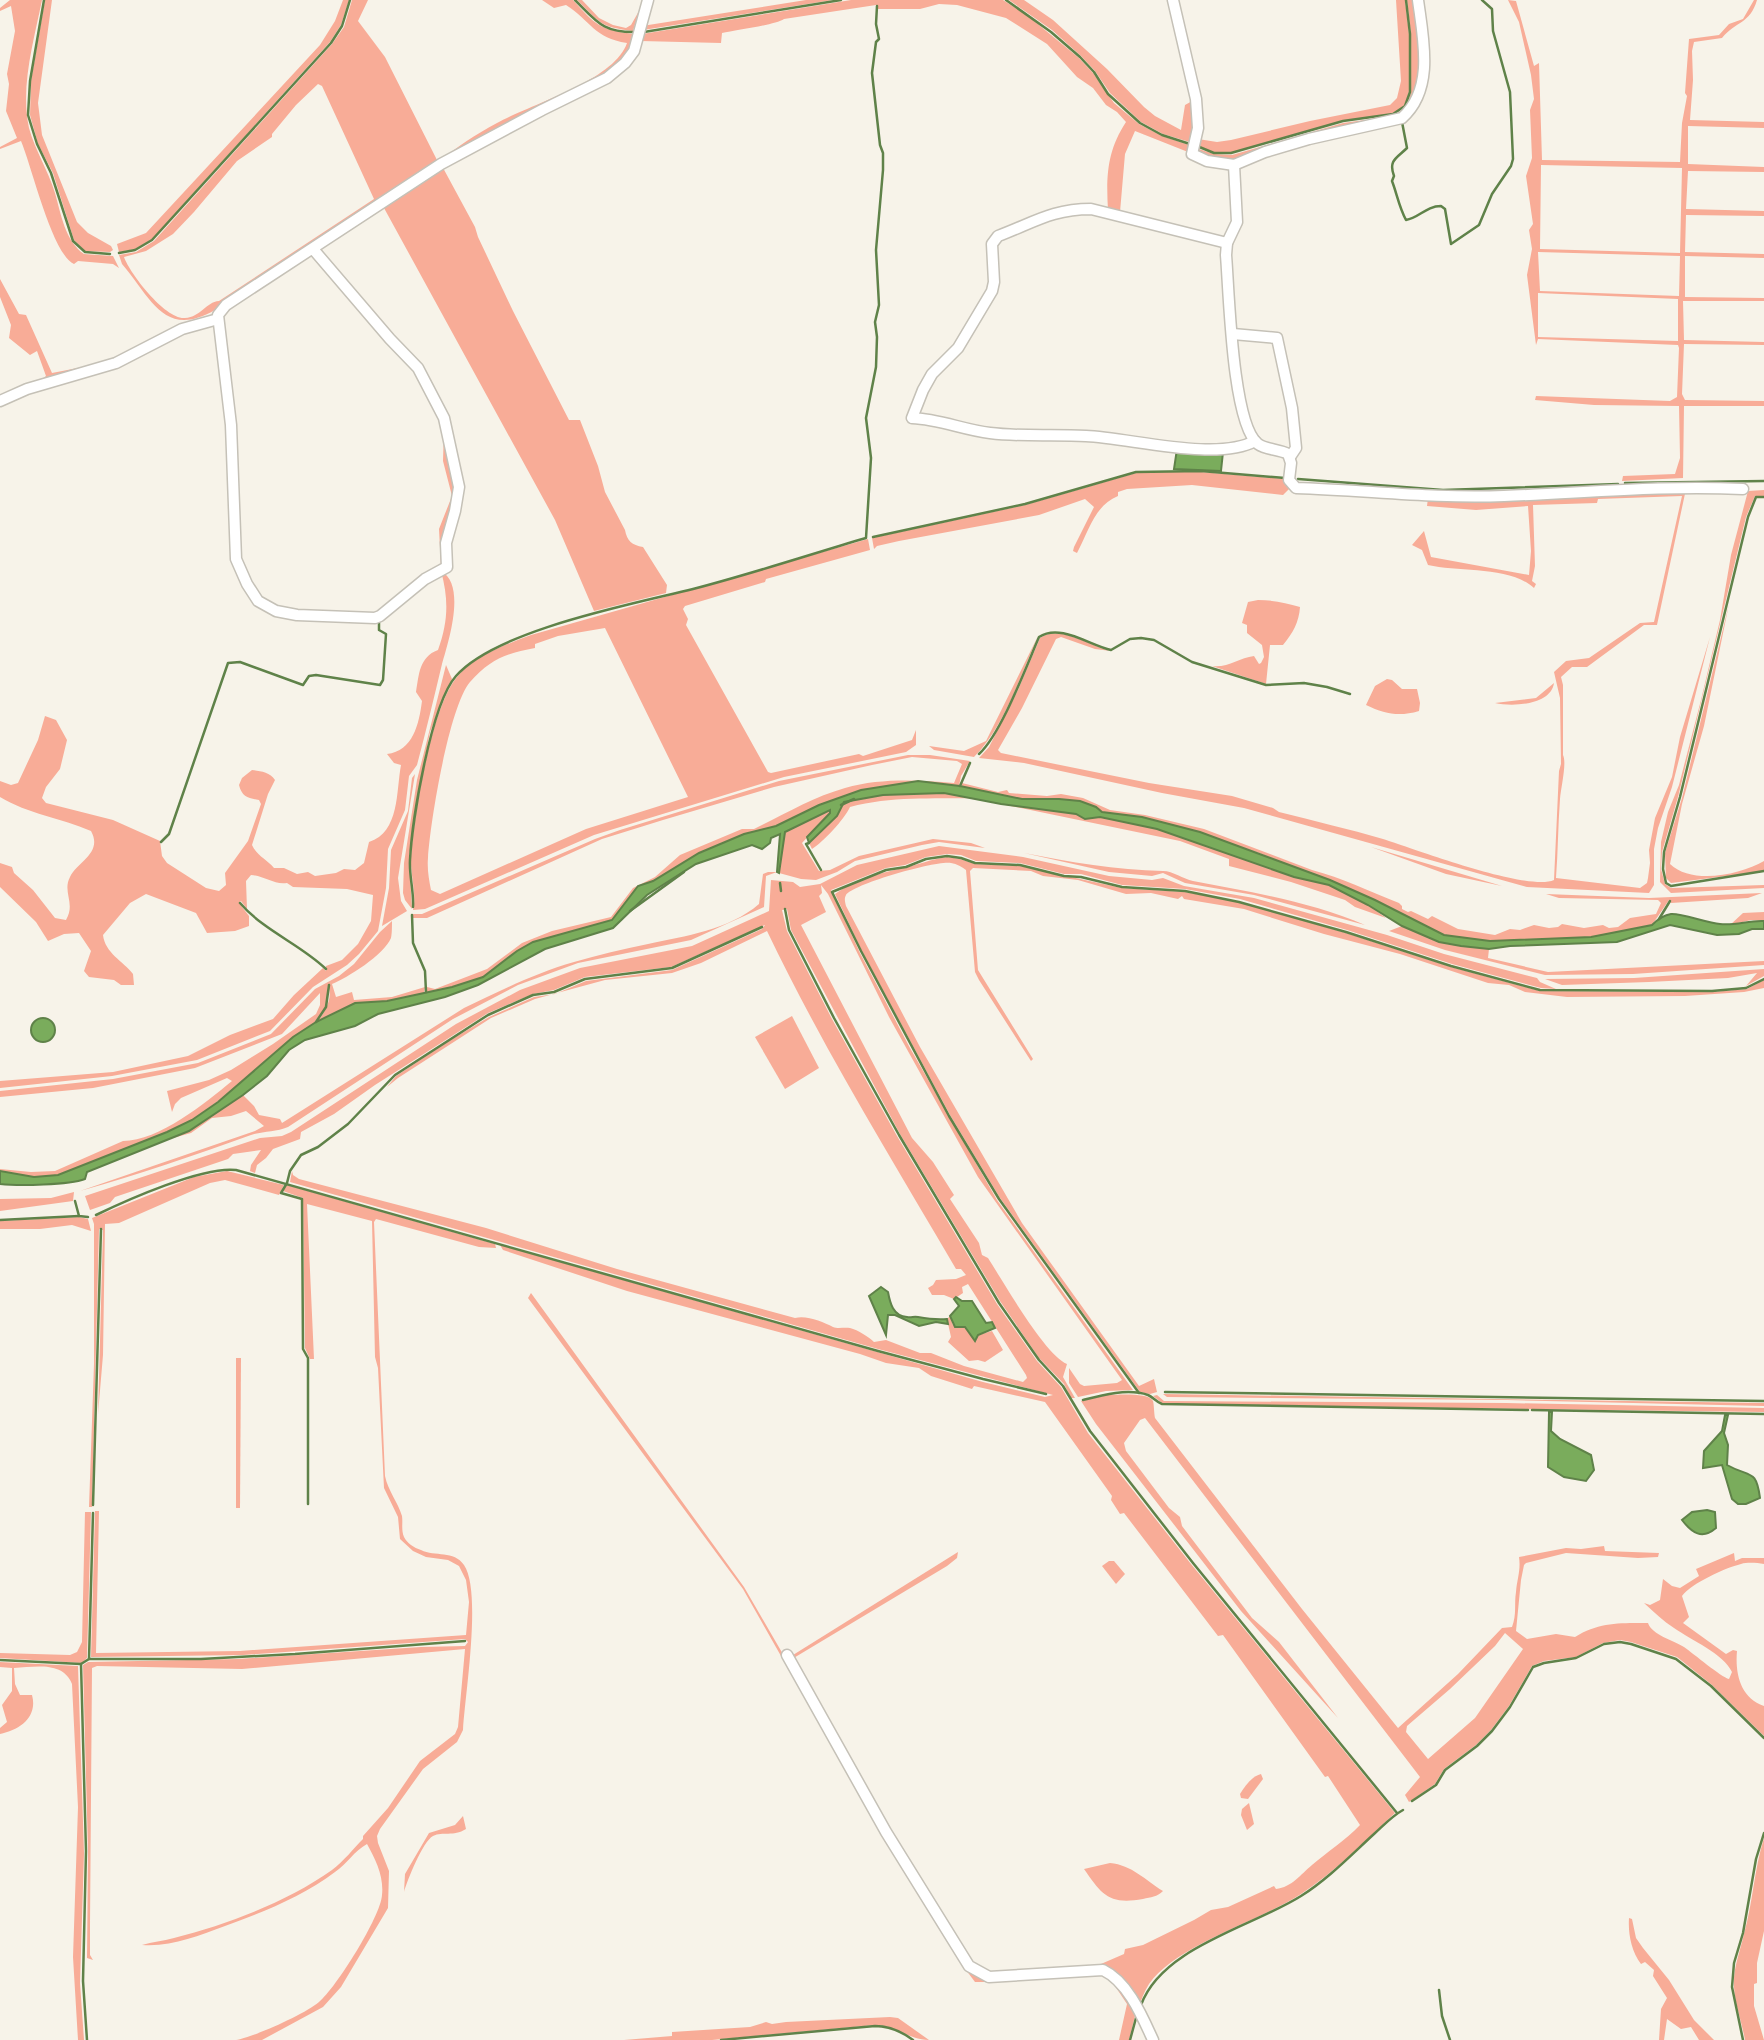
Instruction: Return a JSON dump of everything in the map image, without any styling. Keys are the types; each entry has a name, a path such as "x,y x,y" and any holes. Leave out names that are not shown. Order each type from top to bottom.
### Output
{"street":[{"path":"313,249 423,376 444,418 459,486 456,511 446,543 447,567 425,579 380,616 286,614 267,607 253,594 236,559 231,425 218,319 221,310 441,164 607,78 630,57 648,0"},
{"path":"1174,0 1194,84 1198,114 1192,154 1234,166 1256,155 1309,139 1402,118 1409,112 1416,101 1423,75 1418,0"},
{"path":"1234,166 1237,222 1227,243 1226,255 1236,386 1255,441 1260,446 1284,451 1290,457"},
{"path":"1227,243 1091,209 1055,212 998,236 992,244 992,291 958,348 932,374 912,418 993,433 1085,436 1158,446 1228,449 1255,441"},
{"path":"0,401 27,390 117,363 182,329 218,319"},
{"path":"1233,334 1278,338 1292,408 1296,448 1290,457 1289,480 1296,488 1453,497 1646,487 1743,489"},
{"path":"787,1655 887,1832 969,1966 989,1977 1103,1970 1114,1976 1127,1992 1153,2040"}],"shaded area":[{"path":"10,0 42,0 29,64 27,112 29,128 52,185 65,227 72,242 84,254 113,256 119,268 113,264 78,261 74,264 66,257 50,228 21,141 0,149 17,138 6,111 9,84 7,74 15,31 11,6 0,11"},
{"path":"45,0 52,0 38,103 42,135 77,222 88,233 111,246 113,250 110,252 85,251 74,240 53,173 38,144 30,115 31,81"},
{"path":"343,0 349,0 341,25 330,42 152,239 135,249 119,252 117,244 146,233 320,45 335,21"},
{"path":"352,0 368,0 358,21 385,57 438,162 489,127 589,80 619,57 627,43 600,33 566,5 554,8 542,0 573,0 598,25 633,34 628,53 616,68 529,113 215,310 198,318 183,320 161,311 122,264 119,255 136,252 154,241 332,44 344,27","holes":["318,84 322,86 374,199 195,315 185,318 168,312 141,284 124,257 146,251 173,234 237,161 272,137 296,105"]},
{"path":"577,0 582,0 599,18 626,28 631,25 639,11 633,31 601,23"},
{"path":"806,0 833,0 643,30 642,26"},
{"path":"851,0 1003,0 1028,16 1079,58 1114,103 1139,124 1162,136 1189,145 1188,152 1135,131 1125,154 1120,212 1108,210 1107,186 1111,154 1126,122 1106,105 1093,88 1077,77 1047,44 1006,18 957,5 939,4 920,9 877,9 876,5 784,19 722,33 721,43 641,41 642,34"},
{"path":"1009,0 1024,0 1053,20 1144,107 1181,130 1185,105 1194,100 1193,143 1163,134 1141,122 1110,93 1081,56 1052,30"},
{"path":"1396,0 1405,0 1409,34 1409,92 1405,105 1393,114 1343,121 1231,153 1214,152 1197,146 1198,139 1217,142 1231,140 1390,105 1397,98 1401,81"},
{"path":"1407,0 1416,0 1421,53 1420,86 1401,116 1233,164 1197,155 1196,148 1214,154 1232,155 1343,123 1394,116 1406,106 1411,93 1411,34"},
{"path":"1508,0 1516,1 1534,66 1539,63 1542,160 1680,162 1682,123 1687,96 1685,93 1689,39 1719,35 1729,24 1743,19 1754,0 1757,0 1751,14 1722,38 1694,42 1690,120 1764,122 1764,128 1688,126 1688,164 1764,167 1764,172 1688,171 1686,209 1764,211 1764,216 1686,215 1685,252 1764,254 1764,258 1685,256 1685,297 1764,298 1764,301 1683,301 1684,340 1764,342 1764,345 1684,344 1682,394 1685,400 1764,401 1764,406 1684,406 1683,478 1622,481 1623,476 1675,474 1680,458 1679,406 1594,405 1535,400 1536,396 1670,401 1677,397 1679,348 1678,345 1538,339 1536,345 1527,275 1532,249 1529,230 1533,224 1526,176 1532,158 1530,110 1534,99 1519,22","holes":["1541,165 1682,168 1680,253 1540,249","1538,252 1680,256 1679,296 1540,291","1538,293 1678,299 1678,341 1538,337"]},
{"path":"442,166 475,227 513,311 569,420 580,420 605,492 627,537 633,544 643,547 667,585 666,593 594,611 555,520 384,208 378,208"},
{"path":"0,279 19,314 26,315 52,373 93,365 98,368 41,380 46,376 37,351 30,355 9,338 11,325 0,297"},
{"path":"444,428 457,489 444,566 441,567 439,529 452,496 443,461"},
{"path":"1177,449 1223,452 1221,471 1174,469"},
{"path":"1165,471 1285,479 1290,488 1283,495 1192,485 1127,489 1118,492 1118,496 1103,506 1077,553 1073,551 1074,547 1094,507 1085,499 1039,515 899,541 874,549 872,538 1025,505 1136,473"},
{"path":"1686,489 1657,625 1644,625 1587,667 1572,667 1561,677 1564,764 1556,878 1640,888 1647,883 1655,818 1672,777 1680,737 1710,637 1672,787 1658,828 1654,849 1654,885 1649,893 1527,887 1244,808 1024,763 979,758 989,747 1018,690 1040,638 1048,634 1066,635 1111,651 1095,649 1061,637 1056,639 998,750 1001,753 1149,783 1232,796 1497,875 1540,882 1554,880 1561,764 1560,698 1554,672 1566,661 1589,658 1640,623 1654,622 1682,496 1533,505 1534,588 1512,576 1428,565 1422,550 1412,545 1424,531 1431,557 1529,575 1531,551 1528,506 1476,510 1427,506 1428,498"},
{"path":"1764,490 1764,496 1755,496 1746,517 1678,797 1662,852 1661,869 1665,884 1671,888 1764,885 1764,888 1671,893 1660,882 1661,842 1701,700 1720,620 1731,555 1748,491"},
{"path":"868,539 870,550 766,579 765,582 685,606 683,609 688,619 686,625 768,772 859,754 863,756 912,740 916,730 916,745 906,752 784,777 594,835 425,909 413,910 411,857 416,816 425,763 439,712 448,692 464,669 491,652 531,635","holes":["605,628 688,797 586,829 440,894 431,890 428,862 432,819 448,739 462,695 477,674 492,662 535,648 535,644 558,636"]},
{"path":"441,571 449,578 453,588 451,629 417,765 409,776 405,810 388,849 386,888 378,931 359,954 313,987 270,1031 197,1060 112,1076 0,1088 0,1081 113,1072 188,1056 230,1035 273,1019 323,968 326,971 326,966 342,960 358,944 371,921 373,895 347,889 293,887 287,883 251,875 246,881 247,909 241,901 239,903 249,916 249,926 235,931 207,933 196,913 146,894 130,903 103,935 107,947 133,974 134,985 121,985 114,980 89,977 84,971 91,951 79,933 64,934 48,941 36,922 0,887 0,863 12,867 14,873 33,890 55,918 66,920 70,908 68,882 94,845 91,831 22,808 0,797 0,781 11,785 18,783 38,740 45,716 56,720 67,740 60,769 46,787 42,798 46,803 113,820 160,841 162,856 167,863 206,888 219,891 226,885 225,873 248,841 261,804 259,800 244,794 239,785 242,778 252,770 268,774 275,780 252,845 259,855 274,868 284,868 297,874 308,872 315,876 344,869 355,870 364,863 369,842 379,837 386,829 395,810 401,765 394,763 387,754 396,752 409,742 419,719 422,701 416,692 419,673 427,657 438,650 444,630 446,601"},
{"path":"1258,600 1300,607 1297,622 1287,641 1283,645 1270,645 1266,684 1212,666 1223,666 1254,656 1259,664 1261,663 1264,657 1262,645 1247,633 1247,625 1242,623 1248,602"},
{"path":"1729,604 1704,726 1682,804 1670,864 1679,870 1703,876 1730,874 1764,861 1764,870 1671,883 1666,878 1665,853 1682,798"},
{"path":"1038,636 1003,716 985,745 974,757 934,750 929,746 964,751 986,741"},
{"path":"446,665 452,679 430,732 409,857 412,909 403,893 404,863 417,780"},
{"path":"1387,679 1402,689 1417,689 1419,711 1392,714 1366,705 1375,686"},
{"path":"1554,683 1546,696 1539,700 1511,705 1495,703 1536,698"},
{"path":"908,755 930,755 970,761 961,776 959,786 921,781 954,783 962,764 957,761 912,757 774,787 602,839 427,918 412,918 413,914 422,914 595,839 779,781"},
{"path":"415,774 398,878 401,901 407,911 382,926 389,888 391,850 408,811 412,778"},
{"path":"885,781 917,781 861,790 819,805 776,826 744,835 638,886 612,920 571,931 517,951 483,977 427,992 427,987 435,989 487,969 522,943 552,931 611,917 633,888 655,877 680,855 742,829 754,829 810,801 858,785"},
{"path":"918,781 960,786 1022,799 1080,801 1102,812 1142,817 1200,832 1330,880 1444,935 1490,941 1591,937 1652,925 1671,914 1720,924 1764,921 1764,929 1717,935 1670,925 1617,942 1489,949 1461,946 1439,942 1402,926 1329,885 1294,877 1157,829 1100,817 1085,819 1076,814 944,793 883,795 844,802 837,816 809,843 807,837 830,810 785,832 779,873 780,834 771,838 770,843 762,849 752,845 696,864 647,895 613,928 545,949 478,985 445,997 378,1014 355,1026 305,1040 289,1050 267,1076 243,1095 189,1131 87,1172 85,1179 68,1183 0,1184 0,1171 34,1177 58,1175 192,1120 218,1102 293,1037 355,1003 387,1001 452,987 483,977 533,942 612,920 638,886 653,881 699,853 744,834 776,826 819,805 861,790"},
{"path":"962,783 998,792 1007,790 1009,793 1047,796 1061,794 1083,798 1110,810 1204,829 1356,885 1399,903 1402,909 1408,912 1428,919 1432,916 1458,929 1495,935 1534,925 1549,928 1562,924 1584,928 1603,925 1609,928 1618,927 1630,918 1656,914 1661,903 1658,900 1559,898 1546,894 1649,898 1762,893 1748,898 1671,903 1669,900 1652,925 1591,937 1490,941 1444,935 1375,900 1259,853 1142,817 1101,812 1059,799 1022,799 962,787"},
{"path":"944,793 974,798 896,800 850,807 822,841 812,849 809,843 837,816 844,802 883,795"},
{"path":"1001,804 1076,814 1085,819 1100,817 1157,829 1294,876 1329,885 1368,905 1386,918 1355,907 1345,900 1291,882 1229,866 1229,859 1180,841"},
{"path":"830,809 830,813 802,843 819,871 830,870 859,856 933,839 971,843 985,848 939,842 855,861 816,880 779,873 785,832"},
{"path":"939,846 1023,857 1109,876 1152,880 1163,878 1184,886 1254,898 1387,935 1444,954 1537,978 1556,989 1541,988 1452,964 1240,899 1185,889 1122,885 1081,874 1064,874 1020,863 976,861 961,855 947,854 926,857 905,865 886,868 831,890 860,953 910,1048 997,1200 1133,1390 1106,1391 1078,1397 1069,1383 1069,1368 1084,1386 1117,1383 1122,1380 978,1177 889,1017 828,894 821,885 822,893 819,896 826,912 801,925 912,1138 933,1162 954,1195 950,1199 979,1243 982,1255 988,1258 1036,1332 1058,1358 1067,1364 1063,1377 1075,1398 1071,1398 1064,1384 1039,1358 1000,1301 900,1134 791,930 787,909 782,910 787,931 832,1019 897,1136 997,1304 1037,1361 1061,1387 1088,1433 1191,1564 1395,1813 1338,1866 1301,1894 1178,1957 1149,1984 1138,2009 1129,1991 1094,1967 1124,1954 1125,1949 1143,1945 1211,1910 1228,1907 1274,1886 1276,1889 1287,1886 1360,1825 1328,1776 1325,1777 1223,1635 1218,1636 1124,1513 1120,1514 1111,1500 1112,1496 1045,1402 974,1386 972,1389 931,1376 919,1368 886,1363 627,1291 503,1250 500,1245 983,1382 1045,1397 1053,1395 878,1349 290,1182 292,1171 299,1179 486,1228 617,1269 795,1318 810,1318 835,1328 850,1328 874,1342 886,1340 920,1353 931,1353 964,1366 1023,1382 1027,1378 968,1284 962,1287 963,1293 954,1299 944,1295 932,1295 928,1288 936,1280 956,1279 966,1275 961,1269 956,1269 858,1102 767,931 701,963 672,973 605,980 558,993 586,981 672,970 762,929 765,925 671,967 585,977 554,990 533,994 488,1013 334,1114 301,1132 300,1139 273,1149 257,1165 255,1173 250,1171 251,1165 261,1150 233,1154 228,1159 115,1197 110,1203 90,1210 85,1196 260,1138 282,1136 291,1132 456,1024 520,990 580,968 692,946 769,911 771,880 793,882 800,887 820,884 857,865"},
{"path":"1371,847 1502,886 1446,874"},
{"path":"1024,853 1110,867 1167,871 1193,881 1302,904 1365,925 1254,895 1185,883 1163,873 1152,876 1109,872"},
{"path":"947,857 975,864 1020,866 1122,888 1185,892 1239,902 1451,967 1540,991 1712,992 1747,989 1764,980 1764,988 1685,996 1567,997 1525,992 1509,985 1488,983 1400,954 1244,909 1184,899 1182,896 1178,899 1151,893 1126,894 1078,880 1043,876 1031,871 973,868 970,871 978,970 1033,1059 1031,1061 975,972 966,870 951,863 930,865 879,879 852,890 845,896 846,906 920,1047 1022,1223 1139,1386 1154,1379 1157,1392 1150,1394 1140,1392 1000,1198 950,1115 862,951 835,894 850,885 885,872"},
{"path":"777,872 766,876 764,907 691,940 578,963 518,985 453,1019 288,1127 251,1135 145,1172 80,1191 264,1126 246,1111 212,1118 191,1133 173,1138 189,1131 243,1095 259,1115 280,1119 282,1123 464,1008 518,983 574,962 691,935 734,920 759,904 763,874"},
{"path":"1764,912 1764,921 1751,920 1730,925 1743,913"},
{"path":"392,921 391,938 381,952 332,984 336,997 352,992 354,1000 392,997 425,987 424,993 387,1001 355,1003 318,1021 326,1008 329,999 328,985 326,1007 314,1023 293,1037 240,1085 192,1120 58,1175 34,1177 0,1171 55,1171 123,1141 151,1135 166,1128 195,1110 232,1081 227,1078 181,1098 172,1112 167,1091 209,1080 273,1044 316,1014 320,1005 320,993 282,1034 195,1068 93,1088 0,1097 0,1091 113,1079 198,1063 271,1034 315,989 354,964"},
{"path":"1402,926 1439,942 1489,949 1488,958 1548,972 1764,961 1764,965 1633,974 1545,975 1445,950 1389,931"},
{"path":"1764,969 1764,976 1746,986 1757,973 1728,978 1562,985 1545,979 1634,978"},
{"path":"552,994 491,1018 387,1087 396,1076 489,1017 534,997"},
{"path":"792,1016 819,1068 785,1089 755,1037"},
{"path":"43,1018 51,1022 55,1030 51,1038 43,1042 35,1038 31,1030 35,1022"},
{"path":"227,1171 284,1185 279,1195 225,1180 210,1183 119,1223 105,1224 103,1355 98,1414 103,1230 99,1229 92,1507 89,1507 94,1364 92,1218 194,1177"},
{"path":"287,1185 495,1244 496,1248 479,1247 376,1219 374,1222 385,1476 402,1516 404,1537 407,1541 426,1552 455,1557 464,1565 469,1578 472,1619 463,1730 457,1742 423,1769 380,1829 378,1843 389,1871 388,1908 341,1987 323,2007 262,2040 236,2040 266,2030 312,2007 327,1994 346,1968 374,1919 382,1895 379,1869 367,1844 322,1881 282,1903 184,1940 142,1945 194,1932 256,1911 315,1882 340,1863 388,1808 420,1761 455,1734 458,1727 465,1649 242,1669 92,1668 90,1955 93,1960 87,1958 88,1851 83,1665 88,1662 238,1659 465,1646 468,1642 465,1639 243,1655 91,1657 95,1511 99,1511 96,1653 240,1651 466,1635 469,1602 466,1580 459,1566 448,1560 426,1557 413,1551 400,1539 398,1517 384,1488 378,1368 375,1357 372,1221 307,1204 314,1359 310,1359 305,1348 303,1198 283,1191"},
{"path":"74,1192 73,1201 0,1211 0,1199 51,1198"},
{"path":"79,1217 88,1219 91,1231 72,1225 40,1229 0,1229 0,1221"},
{"path":"881,1287 888,1292 891,1304 898,1314 947,1319 948,1324 936,1322 919,1326 895,1315 888,1315 886,1335 869,1296"},
{"path":"531,1293 744,1587 948,1939 989,1979 985,1982 975,1982 963,1966 858,1792 743,1589 528,1298"},
{"path":"956,1297 962,1301 972,1301 986,1323 992,1322 995,1328 978,1335 975,1341 965,1327 955,1327 950,1316 959,1306 954,1299"},
{"path":"950,1316 953,1325 965,1327 976,1340 978,1335 992,1331 1003,1350 985,1362 969,1361 948,1342 951,1337 947,1319"},
{"path":"236,1358 241,1358 240,1508 236,1508"},
{"path":"1163,1394 1764,1403 1764,1406 1507,1400 1167,1397"},
{"path":"1107,1395 1139,1395 1153,1401 1155,1418 1302,1609 1398,1728 1458,1674 1502,1628 1512,1627 1519,1557 1566,1548 1604,1546 1605,1551 1659,1553 1658,1557 1638,1558 1566,1553 1526,1563 1521,1580 1516,1631 1527,1639 1556,1634 1575,1637 1601,1626 1648,1623 1658,1634 1684,1647 1729,1679 1732,1672 1722,1659 1670,1625 1644,1603 1650,1605 1660,1600 1663,1579 1680,1588 1699,1576 1696,1569 1734,1553 1735,1561 1742,1558 1764,1558 1764,1564 1744,1563 1718,1572 1693,1586 1682,1596 1689,1617 1683,1623 1726,1654 1737,1651 1738,1676 1744,1691 1764,1706 1764,1736 1712,1685 1677,1657 1631,1642 1620,1640 1603,1643 1576,1657 1544,1661 1532,1666 1509,1706 1491,1730 1444,1769 1435,1784 1409,1802 1405,1795 1420,1777 1145,1418 1140,1420 1124,1443 1126,1451 1169,1508 1180,1517 1182,1526 1252,1618 1279,1642 1338,1718 1241,1611 1081,1401","holes":["1505,1633 1523,1649 1475,1718 1428,1759 1406,1732 1407,1726 1450,1689"]},
{"path":"1157,1395 1164,1401 1506,1403 1764,1408 1764,1412 1225,1405 1162,1403 1153,1396"},
{"path":"1549,1412 1552,1412 1551,1431 1560,1439 1591,1455 1594,1470 1586,1481 1564,1477 1548,1467"},
{"path":"1725,1415 1728,1415 1724,1433 1728,1445 1727,1465 1751,1475 1758,1489 1760,1498 1746,1504 1738,1504 1732,1499 1722,1465 1703,1468 1704,1451 1722,1431"},
{"path":"85,1512 91,1512 87,1658 82,1663 0,1658 0,1653 70,1655 77,1652 82,1642"},
{"path":"1692,1512 1715,1512 1716,1528 1706,1534 1693,1531 1682,1520"},
{"path":"958,1552 957,1558 947,1566 792,1659 793,1655"},
{"path":"1114,1561 1125,1574 1116,1584 1102,1566"},
{"path":"0,1662 78,1666 84,1853 80,1983 84,2040 78,2040 73,1957 78,1807 72,1684 62,1672 48,1667 14,1668 15,1684 20,1695 32,1695 32,1710 20,1726 0,1734 0,1728 7,1722 2,1705 12,1691 12,1668 0,1667"},
{"path":"1261,1774 1263,1779 1248,1799 1241,1798 1240,1794 1246,1785"},
{"path":"1249,1803 1254,1824 1247,1830 1241,1815 1242,1809"},
{"path":"463,1816 466,1829 429,1839 404,1892 405,1874 429,1833 455,1825"},
{"path":"1764,1838 1764,1931 1757,1963 1757,1983 1754,1984 1754,2006 1764,2040 1745,2040 1734,1980"},
{"path":"1110,1863 1132,1870 1163,1891 1143,1899 1122,1900 1107,1896 1084,1869"},
{"path":"1629,1918 1632,1919 1636,1938 1669,1980 1694,2020 1714,2040 1699,2040 1691,2027 1681,2029 1667,2019 1664,2040 1659,2040 1661,2009 1667,1998 1653,1976 1654,1970 1645,1962 1641,1964 1635,1953"},
{"path":"1107,1974 1112,1977 1136,2012 1129,2040 1119,2040 1127,2004"},
{"path":"898,2018 929,2040 875,2025 712,2040 624,2040 672,2036 672,2032 750,2027 766,2022 772,2024"}],"waterway":[{"path":"44,0 30,81 28,115 37,144 51,173 73,241 85,252 110,254"},
{"path":"119,253 135,250 152,240 331,43 342,26 350,0"},
{"path":"575,0 602,25 616,31 637,32"},
{"path":"644,32 841,0"},
{"path":"1006,0 1051,32 1080,57 1094,72 1108,94 1140,123 1162,135 1190,144"},
{"path":"1197,146 1214,153 1231,153 1343,121 1393,114 1405,106 1410,92 1410,34 1406,0"},
{"path":"1402,122 1407,148 1393,163 1392,181 1406,220 1441,206 1445,209 1451,244 1479,225 1492,194 1513,159 1510,92 1493,31 1492,9 1482,0"},
{"path":"413,907 410,866 412,842 431,736 447,690 456,676 475,660 501,645 567,621 715,583 866,538 871,458 866,418 876,367 875,322 879,305 876,250 883,170 872,73 876,42 879,39 877,6"},
{"path":"873,537 1025,504 1136,472 1201,471 1285,478"},
{"path":"1298,479 1443,490 1618,484"},
{"path":"1625,483 1764,481"},
{"path":"1764,497 1756,497 1748,517 1680,797 1664,852 1663,869 1666,883 1671,886 1764,871"},
{"path":"161,842 169,834 228,663 240,662 303,685 309,676 316,675 380,685 383,680 386,634 379,630 379,622"},
{"path":"979,754 996,732 1039,637 1047,633 1075,636 1111,650 1130,639 1154,640 1192,662 1266,685 1304,683 1350,694"},
{"path":"960,786 970,763"},
{"path":"841,805 854,799"},
{"path":"809,843 806,844 821,870"},
{"path":"1139,1393 999,1199 949,1116 832,892 886,870 947,856 975,863 1020,865 1122,887 1185,891 1239,902 1540,990 1712,991 1746,988 1764,979"},
{"path":"630,911 684,872"},
{"path":"780,883 781,891"},
{"path":"1659,919 1670,901"},
{"path":"240,903 260,922 326,969"},
{"path":"785,909 789,930 834,1018 899,1135 999,1303 1039,1360 1063,1386 1090,1431 1193,1563 1397,1813"},
{"path":"412,915 413,943 425,971 426,992"},
{"path":"308,1504 308,1358 303,1349 302,1199 281,1193 290,1171 301,1155 318,1147 348,1124 395,1075 488,1015 533,995 554,992 585,979 672,968 762,927"},
{"path":"316,1022 326,1007 329,985"},
{"path":"96,1215 185,1179 205,1173 236,1170 878,1351 1046,1394"},
{"path":"75,1201 79,1216 88,1217"},
{"path":"0,1220 79,1216"},
{"path":"93,1505 101,1229"},
{"path":"1083,1400 1132,1392 1148,1395 1162,1404 1528,1410"},
{"path":"1165,1392 1764,1401"},
{"path":"1532,1410 1764,1414"},
{"path":"87,2040 83,1981 86,1851 81,1664 89,1659 93,1513"},
{"path":"89,1659 201,1659 465,1641"},
{"path":"1412,1801 1436,1785 1445,1770 1492,1731 1510,1707 1533,1667 1576,1658 1604,1644 1631,1644 1676,1659 1711,1686 1764,1738"},
{"path":"0,1660 81,1664"},
{"path":"1141,2005 1152,1985 1188,1953 1301,1896 1403,1810"},
{"path":"1743,2040 1732,1987 1734,1963 1764,1833"},
{"path":"1439,1990 1442,2016 1450,2040"},
{"path":"1130,2040 1136,2018"},
{"path":"721,2040 875,2026 895,2030 913,2040"}]}
